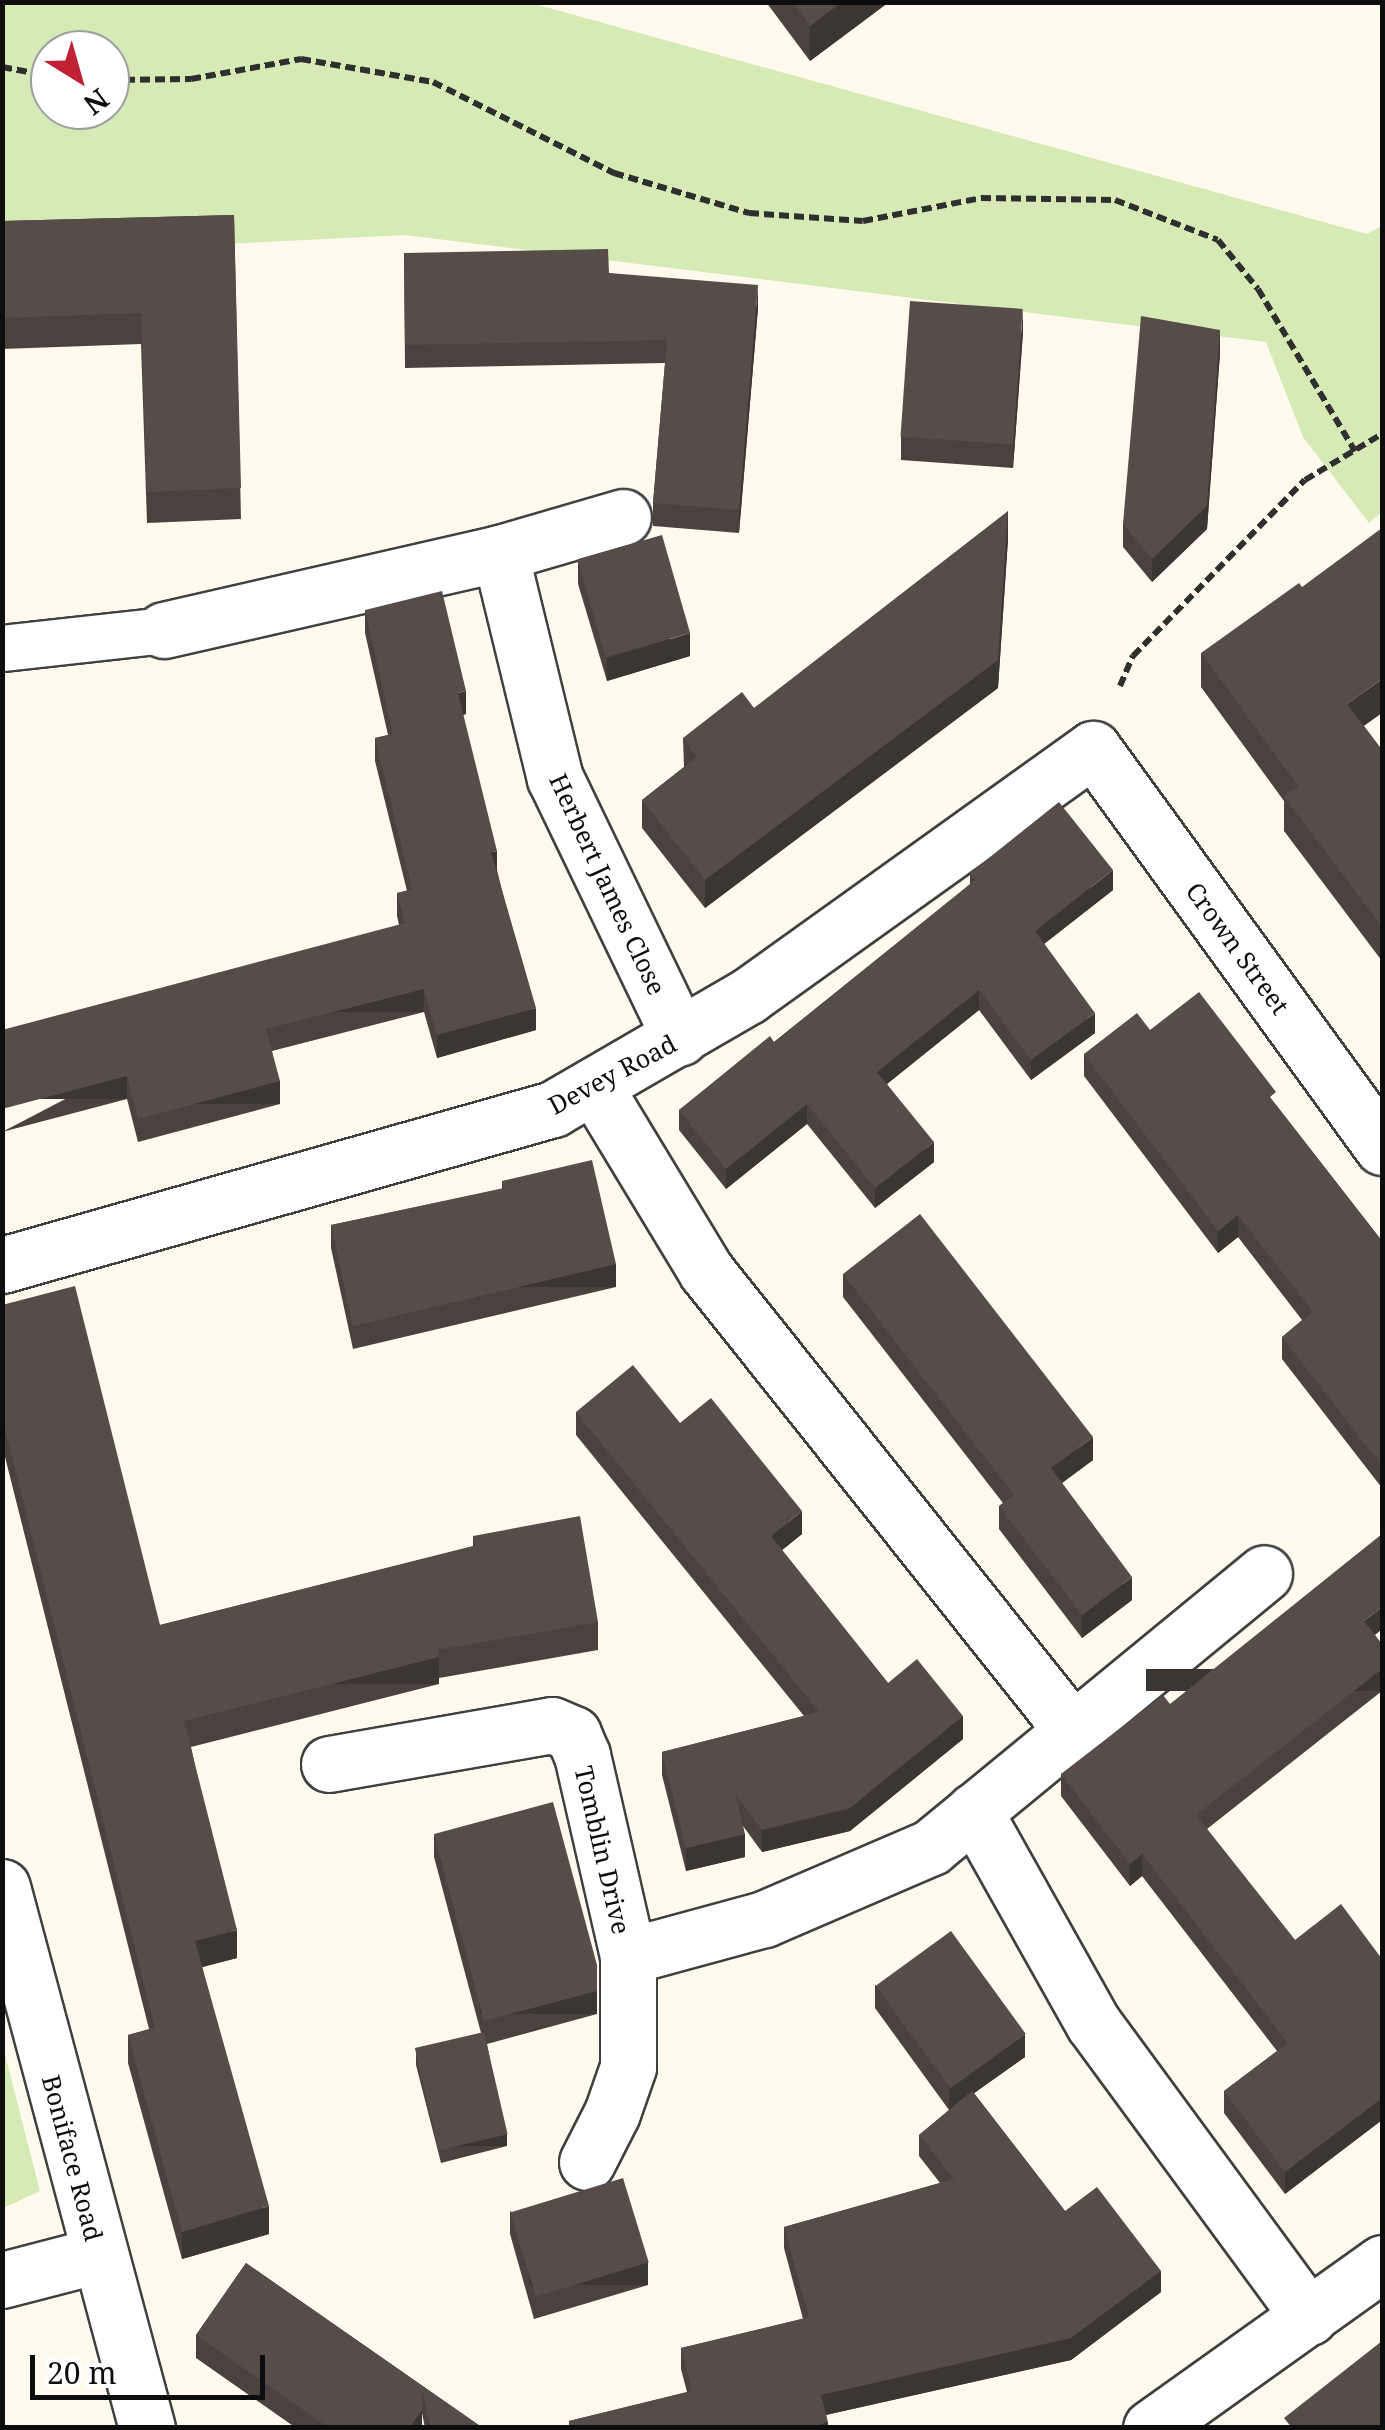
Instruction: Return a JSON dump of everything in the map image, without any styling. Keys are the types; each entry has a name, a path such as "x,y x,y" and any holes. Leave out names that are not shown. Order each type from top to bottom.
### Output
{"street":[{"path":"164,630 500,553 624,517"},
{"name":"Herbert James Close","path":"500,553 555,778 680,1038"},
{"name":"Devey Road","path":"2,1265 553,1109 748,996 1094,749"},
{"name":"Crown Street","path":"1094,749 1382,1147"},
{"path":"594,1086 706,1271 1073,1731"},
{"name":"Tomblin Drive","path":"329,1764 552,1726 573,1734 628,1956 764,1919 930,1847 1264,1573"},
{"path":"974,1811 1093,2023 1308,2316"},
{"name":"Boniface Road","path":"2,1887 147,2428"},
{"path":"586,2162 612,2113 628,2067 628,1956"},
{"path":"2,2280 98,2255"},
{"path":"1151,2428 1382,2263"}],"lane":[{"path":"2,648 164,630"}],"path":[{"path":"130,80 190,79 301,59 433,82 614,173 749,213 863,220 982,198 1115,200 1218,240 1258,288 1354,451"},
{"path":"2,67 30,72"},
{"path":"1094,749 1133,656 1305,480 1382,434"}],"green space":[{"path":"2,3 531,3 1367,234 1382,226 1382,512 1369,523 1303,437 1266,342 405,235 3,255"},
{"path":"2,2043 40,2191 3,2208 2,2208"}],"building":[{"path":"792,2 842,2 810,26"},
{"path":"234,215 241,488 147,492 141,313 2,318 2,221"},
{"path":"608,249 609,273 758,285 739,510 653,503 667,340 405,345 404,253"},
{"path":"910,301 1023,309 1013,445 901,437"},
{"path":"1141,316 1220,330 1207,506 1152,559 1123,524"},
{"path":"1008,511 998,660 705,880 642,800 697,757 683,738 742,692 754,708"},
{"path":"1382,528 1382,679 1347,704 1382,750 1382,927 1284,797 1298,786 1201,653 1299,583 1302,587"},
{"path":"662,535 690,633 606,657 577,559"},
{"path":"442,591 466,691 458,693 497,851 491,852 536,1008 437,1035 424,989 266,1029 280,1081 138,1119 127,1076 2,1109 2,1030 405,923 397,893 412,889 375,738 393,734 365,610"},
{"path":"1059,802 1113,870 1035,931 1095,1013 1031,1060 979,990 877,1072 934,1142 875,1188 807,1104 726,1169 679,1110 770,1036 774,1042 975,880 970,873"},
{"path":"1199,992 1276,1092 1270,1097 1382,1241 1382,1466 1282,1337 1313,1312 1238,1215 1218,1231 1084,1054 1137,1013 1150,1030"},
{"path":"592,1160 616,1264 353,1326 331,1225 504,1188 502,1181"},
{"path":"920,1214 1093,1437 1051,1468 1132,1577 1082,1615 999,1506 1014,1495 843,1274"},
{"path":"75,1286 160,1625 475,1546 473,1536 580,1516 598,1622 438,1650 439,1657 184,1721 237,1930 195,1941 269,2206 182,2232 128,2035 155,2028 2,1417 2,1305"},
{"path":"633,1365 680,1423 711,1398 802,1511 771,1536 888,1683 917,1659 963,1716 850,1808 762,1830 735,1793 745,1834 686,1848 662,1752 819,1712 576,1412"},
{"path":"1382,1534 1382,1607 1364,1621 1382,1644 1382,1669 1196,1815 1295,1940 1341,1904 1382,1959 1382,2098 1285,2172 1224,2091 1288,2043 1142,1854 1130,1864 1061,1774 1163,1695 1170,1704"},
{"path":"553,1802 597,1965 597,1991 484,2021 434,1834"},
{"path":"951,1931 1026,2034 950,2088 876,1986"},
{"path":"484,2032 508,2134 438,2150 415,2048"},
{"path":"972,2091 1065,2211 1097,2187 1161,2271 1071,2338 821,2395 828,2422 808,2428 570,2428 569,2421 692,2391 681,2348 809,2317 784,2227 954,2179 919,2135"},
{"path":"623,2178 649,2262 536,2297 510,2212"},
{"path":"246,2263 483,2428 431,2428 422,2390 422,2410 409,2428 329,2428 196,2335"},
{"path":"1382,2341 1382,2428 1292,2428 1284,2418"}]}
